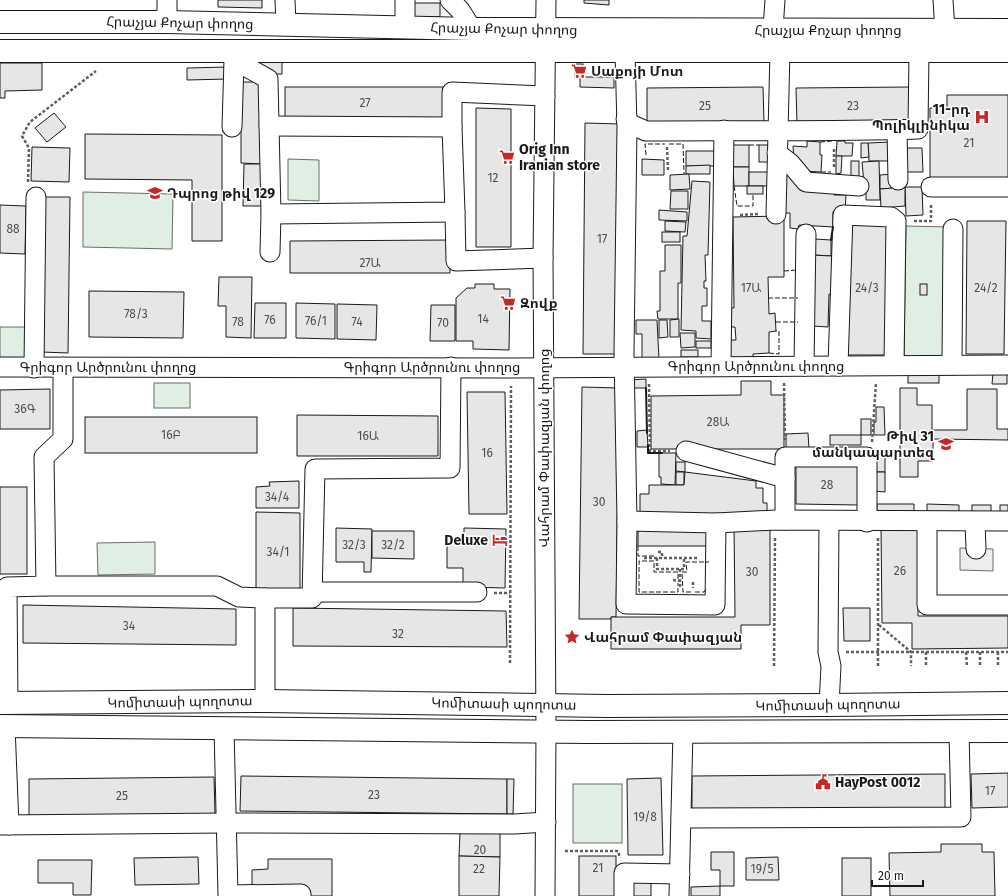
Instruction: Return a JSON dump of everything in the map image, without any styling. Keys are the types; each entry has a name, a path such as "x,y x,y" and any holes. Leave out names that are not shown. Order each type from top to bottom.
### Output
{"main road":[{"name":"Հրաչյա Քոչար փողոց","path":"0,22 167,22 472,29 589,30 1008,30"},
{"name":"Հրաչյա Քոչար փողոց","path":"0,51 235,56 545,51 1008,51"},
{"name":"Կոմիտասի պողոտա","path":"4,704 265,701 606,706 829,706 1008,703"},
{"name":"Կոմիտասի պողոտա","path":"2,726 546,731 1008,731"}],"street":[{"path":"167,0 167,22"},
{"path":"285,0 286,25"},
{"path":"405,0 405,27"},
{"path":"450,0 460,10 472,29"},
{"name":"Վահրամ Փափազյան փողոց","path":"545,896 546,705 543,258 546,0"},
{"path":"773,29 775,0"},
{"path":"943,0 944,31"},
{"path":"776,214 780,51"},
{"path":"626,119 632,125 646,131 834,131 918,129 919,51"},
{"path":"625,52 626,119 624,367 627,521 626,604 715,605 716,523"},
{"path":"235,56 268,79 271,214 270,252"},
{"path":"232,127 235,56"},
{"path":"543,258 456,261 452,92 545,96"},
{"path":"269,126 452,127"},
{"path":"721,366 724,130"},
{"path":"897,130 898,180"},
{"path":"777,153 790,163 806,182 859,186"},
{"path":"931,187 1008,187"},
{"path":"34,368 36,197"},
{"path":"271,214 455,212"},
{"path":"838,366 843,215 891,216 896,221 886,366"},
{"path":"952,365 953,229"},
{"path":"804,366 806,234"},
{"name":"Գրիգոր Արծրունու փողոց","path":"0,367 511,368 1008,365"},
{"path":"46,586 44,457 63,440 63,367"},
{"path":"4,704 4,587 217,586 239,598 312,598 315,469 450,468 451,367"},
{"path":"686,451 785,478"},
{"path":"780,520 786,456 867,457 872,522"},
{"path":"627,521 716,523 780,520 872,522 1008,521"},
{"path":"829,521 828,652 831,666 829,706"},
{"path":"927,522 927,605 1008,605"},
{"path":"975,522 976,548"},
{"path":"312,592 477,592"},
{"path":"265,598 265,701"},
{"path":"2,726 5,825 226,823 515,824 546,822"},
{"path":"224,728 228,894 265,896 301,894 301,896"},
{"path":"679,896 683,731"},
{"path":"681,818 961,817 959,731"},
{"path":"624,896 624,874 680,874"}],"path":[{"path":"36,197 28,182 29,148 22,136 30,122 98,70"},
{"path":"667,131 668,171"},
{"path":"834,131 834,184"},
{"path":"896,221 931,221 931,187"},
{"path":"724,215 776,214"},
{"path":"784,366 786,456"},
{"path":"867,457 872,442 886,366"},
{"path":"510,663 511,368"},
{"path":"649,387 650,451 686,451"},
{"path":"774,666 780,520"},
{"path":"872,522 878,625 878,666"},
{"path":"658,552 662,552 662,558"},
{"path":"656,558 662,558 685,558 684,569 657,569 656,558"},
{"path":"673,580 680,581"},
{"path":"878,625 911,652"},
{"path":"828,652 1008,652"},
{"path":"911,652 911,666"},
{"path":"926,652 926,666"},
{"path":"966,652 967,666"},
{"path":"980,652 980,666"},
{"path":"998,652 998,666"},
{"path":"565,851 618,851 624,874"}],"green space":[{"path":"288,159 319,160 319,201 288,200"},
{"path":"83,192 173,194 172,249 83,247"},
{"path":"906,226 950,227 948,358 904,357"},
{"path":"0,327 28,327 28,362 0,361"},
{"path":"154,383 190,383 190,408 154,408"},
{"path":"155,542 155,574 98,575 97,543"},
{"path":"573,784 622,784 622,843 573,843"}],"shaded area":[{"path":"960,548 993,549 993,571 960,570"}],"building":[{"path":"218,0 262,0 262,8 218,7"},
{"path":"584,0 609,0 609,5 584,3"},
{"path":"414,3 440,3 440,17 413,17"},
{"path":"282,59 282,74 260,74 260,60"},
{"path":"0,63 42,63 42,90 5,91 5,98 0,98"},
{"name":"Սաքոյի Մոտ","path":"575,64 583,64 583,77 575,77"},
{"path":"228,67 228,79 187,80 187,68"},
{"path":"580,77 614,77 614,88 580,87"},
{"path":"241,82 261,82 261,164 241,163"},
{"path":"285,87 445,87 445,119 285,119"},
{"path":"763,87 764,123 647,124 647,88"},
{"path":"909,87 909,123 797,124 796,88"},
{"path":"947,95 1008,95 1008,179 930,179 930,108 947,108"},
{"path":"476,108 511,109 511,247 476,247"},
{"path":"54,113 66,127 47,142 35,128"},
{"path":"585,123 621,124 619,354 583,354"},
{"path":"85,134 222,135 222,241 192,241 192,180 85,179"},
{"path":"807,141 820,142 820,155 822,155 821,172 800,171 794,160 793,146 807,147"},
{"path":"837,141 853,143 852,156 836,156"},
{"path":"891,142 892,161 869,161 868,143"},
{"path":"861,143 868,143 869,157 861,158"},
{"path":"733,145 749,145 749,167 733,167"},
{"path":"759,145 769,145 769,162 759,162"},
{"path":"32,147 70,148 69,182 31,181"},
{"path":"907,148 922,148 923,172 907,172"},
{"path":"686,151 716,151 716,166 686,166"},
{"path":"836,156 842,156 841,173 836,174"},
{"path":"642,159 664,160 664,175 642,175"},
{"path":"851,161 859,161 859,178 851,178"},
{"path":"879,161 880,200 866,200 866,183 864,183 862,162"},
{"path":"244,164 261,164 263,206 243,206"},
{"path":"710,165 710,174 686,174 686,166"},
{"path":"781,166 791,166 791,180 800,180 834,192 834,195 846,195 845,212 833,212 833,227 799,225 798,229 790,228 790,213 782,213"},
{"path":"733,167 749,167 749,186 734,186"},
{"path":"749,172 769,172 769,186 749,186"},
{"path":"689,174 690,189 670,190 670,175"},
{"path":"894,174 895,188 880,189 880,175"},
{"path":"692,181 710,182 708,255 705,255 706,281 704,281 704,288 707,288 707,306 702,306 702,321 711,321 711,339 696,338 696,331 681,330 683,236 687,236"},
{"path":"747,186 763,186 763,194 747,194"},
{"path":"905,187 922,187 923,215 906,216"},
{"path":"905,187 905,206 881,208 880,189"},
{"path":"671,191 688,191 688,209 670,209"},
{"path":"44,197 70,197 68,353 41,352"},
{"path":"0,205 26,206 25,254 0,253"},
{"path":"659,210 687,212 687,221 659,220"},
{"path":"784,216 784,277 768,277 769,314 775,313 776,331 769,332 769,353 753,354 753,361 726,361 726,340 736,340 735,327 728,327 728,308 734,308 733,217"},
{"path":"665,221 686,222 685,232 665,231"},
{"path":"967,221 1006,221 1004,354 966,354"},
{"path":"849,222 887,222 886,355 847,355"},
{"path":"662,232 680,232 680,242 662,242"},
{"path":"815,239 831,240 831,256 815,255"},
{"path":"450,240 450,273 290,273 290,241"},
{"path":"665,245 681,245 681,283 678,283 678,319 658,319 657,311 660,311 660,271 665,271"},
{"path":"811,255 832,256 828,327 812,326"},
{"path":"219,277 252,277 251,338 226,337 226,306 218,306"},
{"path":"475,284 494,284 494,289 510,289 509,350 473,349 473,341 456,341 456,298 467,288 475,288"},
{"path":"920,284 927,284 927,295 920,295"},
{"path":"89,291 184,292 183,338 89,337"},
{"path":"255,303 286,303 286,338 254,338"},
{"path":"296,303 335,304 335,339 296,338"},
{"path":"337,304 377,305 376,340 337,339"},
{"path":"431,305 455,305 455,341 430,341"},
{"path":"679,319 679,337 670,337 670,320"},
{"path":"636,320 657,320 659,359 642,359 642,334 636,334"},
{"path":"659,320 667,320 668,337 659,338"},
{"path":"680,333 695,333 695,347 681,348"},
{"path":"696,341 711,341 711,348 696,348"},
{"path":"681,350 698,350 698,357 681,357"},
{"path":"908,373 939,373 939,383 908,383"},
{"path":"993,373 1007,374 1007,384 992,384"},
{"path":"646,379 646,388 629,388 629,380"},
{"path":"741,381 771,381 771,395 784,395 784,449 651,449 651,396 741,395"},
{"path":"582,387 619,388 616,617 611,617 611,619 579,619"},
{"path":"900,388 917,388 917,405 932,405 932,430 967,430 967,389 997,389 997,429 1008,429 1008,440 933,439 933,461 918,461 918,477 900,477"},
{"path":"50,389 50,429 0,429 0,390"},
{"path":"467,392 505,392 507,514 469,514"},
{"path":"876,407 884,407 885,435 874,435"},
{"path":"297,415 438,416 438,456 297,456"},
{"path":"85,417 257,417 257,453 85,453"},
{"path":"861,419 871,419 871,435 861,435"},
{"path":"647,430 648,447 637,447 637,431"},
{"path":"808,433 809,449 786,449 786,434"},
{"path":"830,435 861,435 861,445 830,445"},
{"path":"659,453 676,453 675,485 661,484 661,477 659,477"},
{"path":"875,453 885,453 885,472 875,472"},
{"path":"676,462 685,462 685,472 676,471"},
{"path":"796,465 859,466 859,505 796,504"},
{"path":"676,472 684,472 684,485 676,485"},
{"path":"685,472 756,481 756,488 763,488 763,503 767,503 767,513 750,515 640,514 640,494 649,494 649,485 684,485"},
{"path":"873,472 885,472 885,492 873,491"},
{"path":"299,481 299,508 256,508 256,487 270,486 269,482"},
{"path":"0,487 27,487 27,574 0,574"},
{"path":"877,504 914,504 914,515 877,514"},
{"path":"927,504 959,505 959,516 927,516"},
{"path":"972,505 991,505 991,516 972,516"},
{"path":"1000,505 1008,505 1008,515 1000,515"},
{"path":"256,512 300,513 300,591 256,591"},
{"path":"918,525 918,616 1008,616 1008,648 912,649 912,623 882,623 881,526"},
{"path":"734,527 770,527 770,625 741,625 741,649 611,649 611,617 735,617"},
{"path":"336,528 372,529 371,572 364,572 364,562 336,562"},
{"path":"464,528 506,529 505,588 463,587 463,568 447,568 447,542 464,542"},
{"path":"638,529 710,529 710,546 638,546"},
{"path":"372,531 414,531 414,559 372,558"},
{"path":"23,605 236,609 236,645 23,643"},
{"path":"293,608 506,611 507,647 293,646"},
{"path":"843,608 870,608 870,641 844,641"},
{"path":"1008,773 1008,807 972,808 971,774"},
{"path":"945,774 945,810 692,811 692,776"},
{"path":"241,776 507,779 507,814 240,811"},
{"path":"214,777 215,814 29,816 29,779"},
{"path":"661,778 663,855 628,855 627,779"},
{"path":"507,779 514,779 513,814 507,814"},
{"path":"460,833 500,833 500,857 459,856"},
{"path":"941,844 982,844 982,852 994,852 995,896 890,896 889,853 941,852"},
{"path":"711,852 734,852 734,886 720,886 720,870 711,870"},
{"path":"459,856 500,857 499,896 459,896"},
{"path":"579,856 616,856 616,896 579,896"},
{"path":"198,857 199,884 135,885 134,858"},
{"path":"778,857 779,880 746,880 746,858"},
{"path":"842,858 871,858 871,896 842,896"},
{"path":"268,859 332,859 332,896 309,896 252,889 252,870 268,869"},
{"path":"38,860 92,860 91,895 73,895 73,883 38,883"},
{"path":"629,882 651,882 651,896 629,896"},
{"path":"720,886 720,896 691,896 691,887"}],"fence":[{"path":"820,142 832,141"},
{"path":"646,155 645,144 665,144"},
{"path":"669,144 683,144 684,174"},
{"path":"749,145 759,145"},
{"path":"821,172 831,172"},
{"path":"734,186 737,206 753,206 753,194"},
{"path":"784,271 798,270"},
{"path":"768,298 798,298"},
{"path":"776,322 798,322"},
{"path":"769,353 779,354 779,331 776,331"},
{"path":"638,546 638,556 654,556 654,554"},
{"path":"678,579 678,572 654,572 654,561 639,561 639,592 678,592 678,583"},
{"path":"691,592 683,592 682,572 687,572 686,562 709,562"},
{"path":"695,592 704,592 707,588"}],"wall":[{"path":"831,240 833,227"},
{"path":"646,388 647,433"},
{"path":"648,445 648,453 662,453"}],"place":[{"name":"Սաքոյի Մոտ","path":"579,71"},
{"name":"11-րդ Պոլիկլինիկա","path":"982,117"},
{"name":"Orig Inn Iranian store","path":"507,157"},
{"name":"Դպրոց թիվ 129","path":"155,193"},
{"name":"Զովք","path":"508,303"},
{"name":"Թիվ 31 մանկապարտեզ","path":"946,444"},
{"name":"Deluxe","path":"500,540"},
{"name":"Վահրամ Փափազյան","path":"572,637"},
{"name":"HayPost 0012","path":"823,782"}]}
